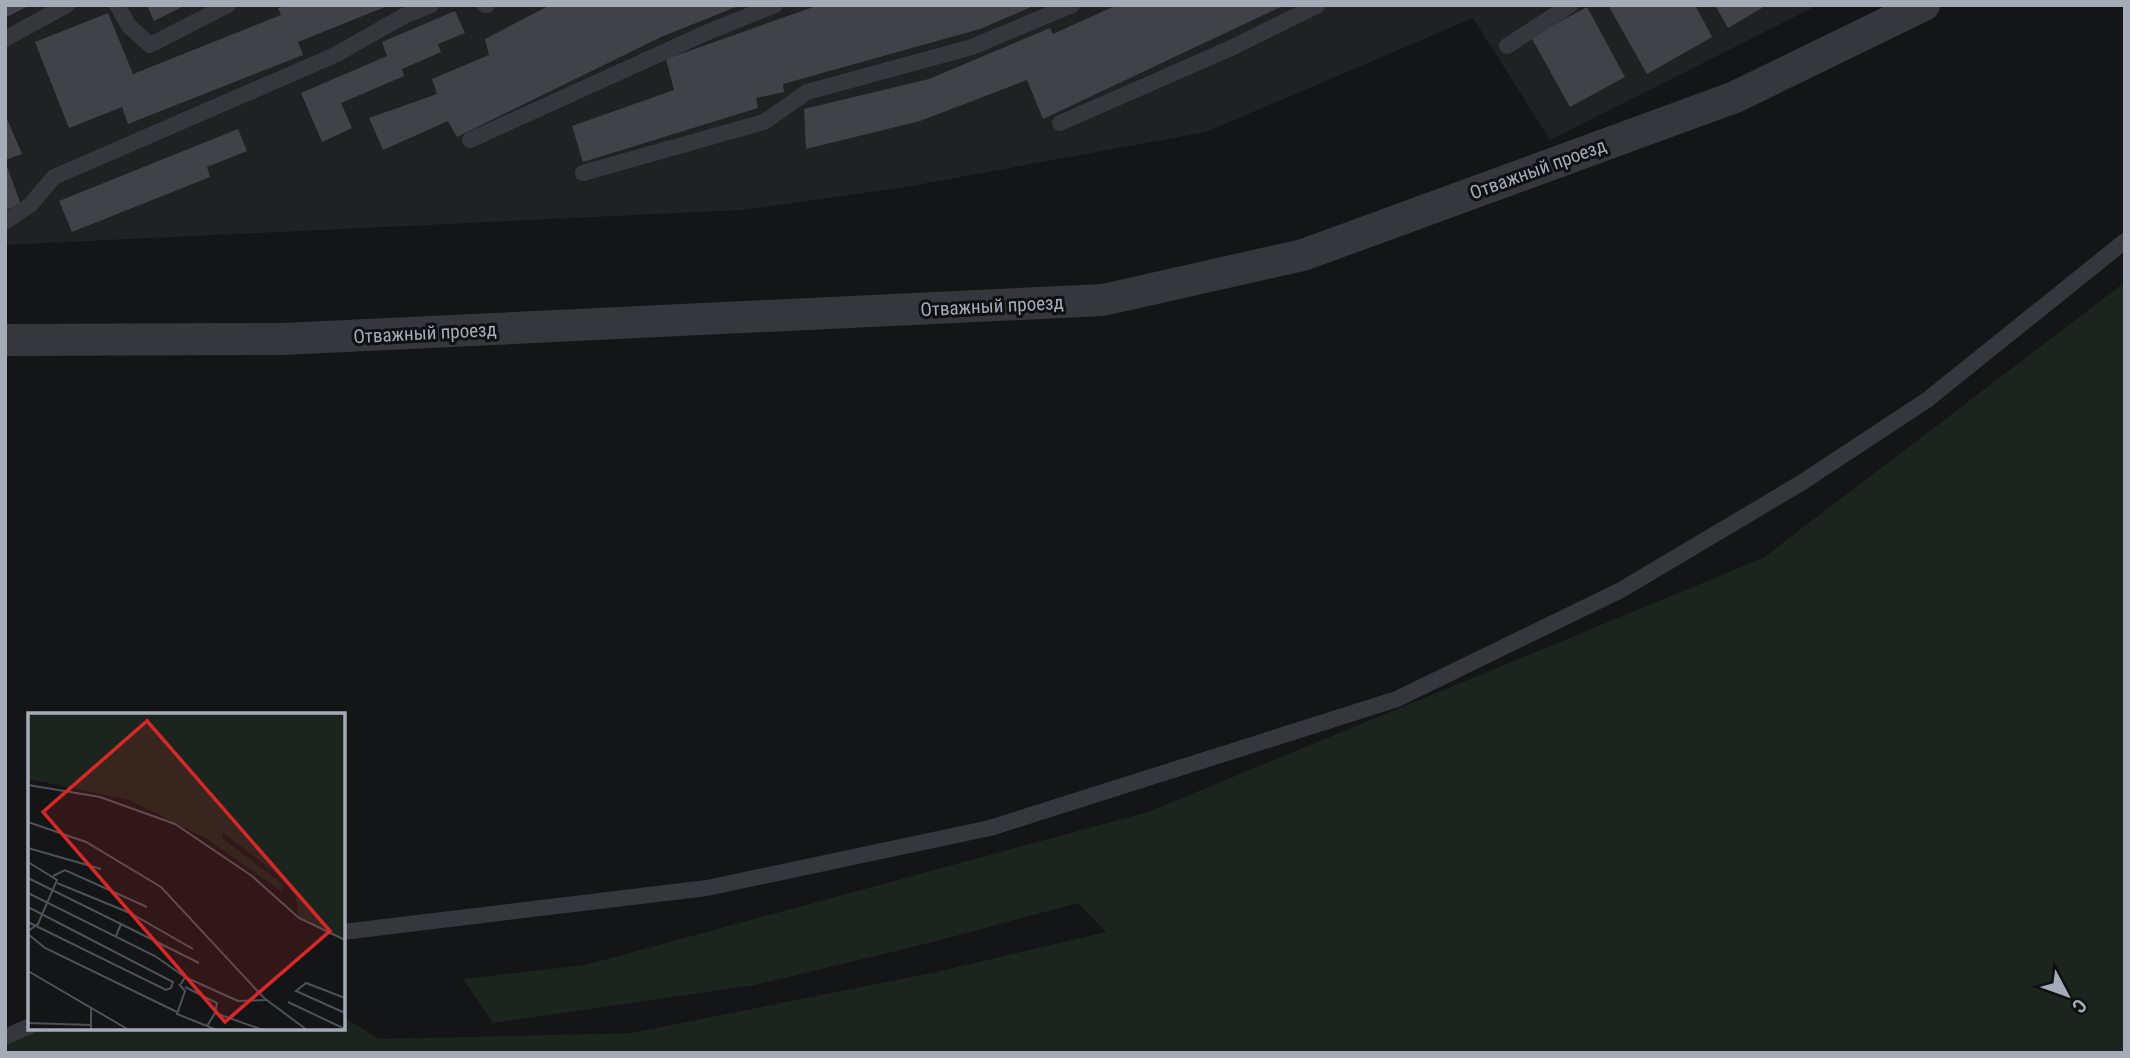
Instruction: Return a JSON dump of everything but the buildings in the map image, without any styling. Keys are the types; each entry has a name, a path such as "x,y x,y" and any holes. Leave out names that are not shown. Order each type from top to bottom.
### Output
{"street":[{"name":"Отважный проезд","path":"5,340 282,339 1103,300 1303,255 1735,97 1924,5"}],"lane":[{"path":"5,39 67,5"},
{"path":"117,5 129,26 150,44 228,5"},
{"path":"5,222 30,205 54,177 335,55 404,16 431,5"},
{"path":"470,140 708,32 775,5"},
{"path":"583,173 764,122 807,92 972,47 1072,5"},
{"path":"1060,122 1229,49 1318,5"},
{"path":"1507,46 1570,5"},
{"path":"345,932 707,888 990,828 1396,699 1621,590 1801,484 1927,400 2125,241"},
{"path":"5,1037 28,1027"}],"shaded area":[{"path":"5,5 1818,5 1550,140 1473,18 1206,132 906,187 742,210 5,245"},
{"path":"2125,282 2125,1053 5,1053 5,1037 28,1029 345,1030 345,1018 379,1039 631,1033 936,972 1106,932 1078,903 929,943 755,985 493,1023 463,979 585,965 1148,812 1763,558"}]}
